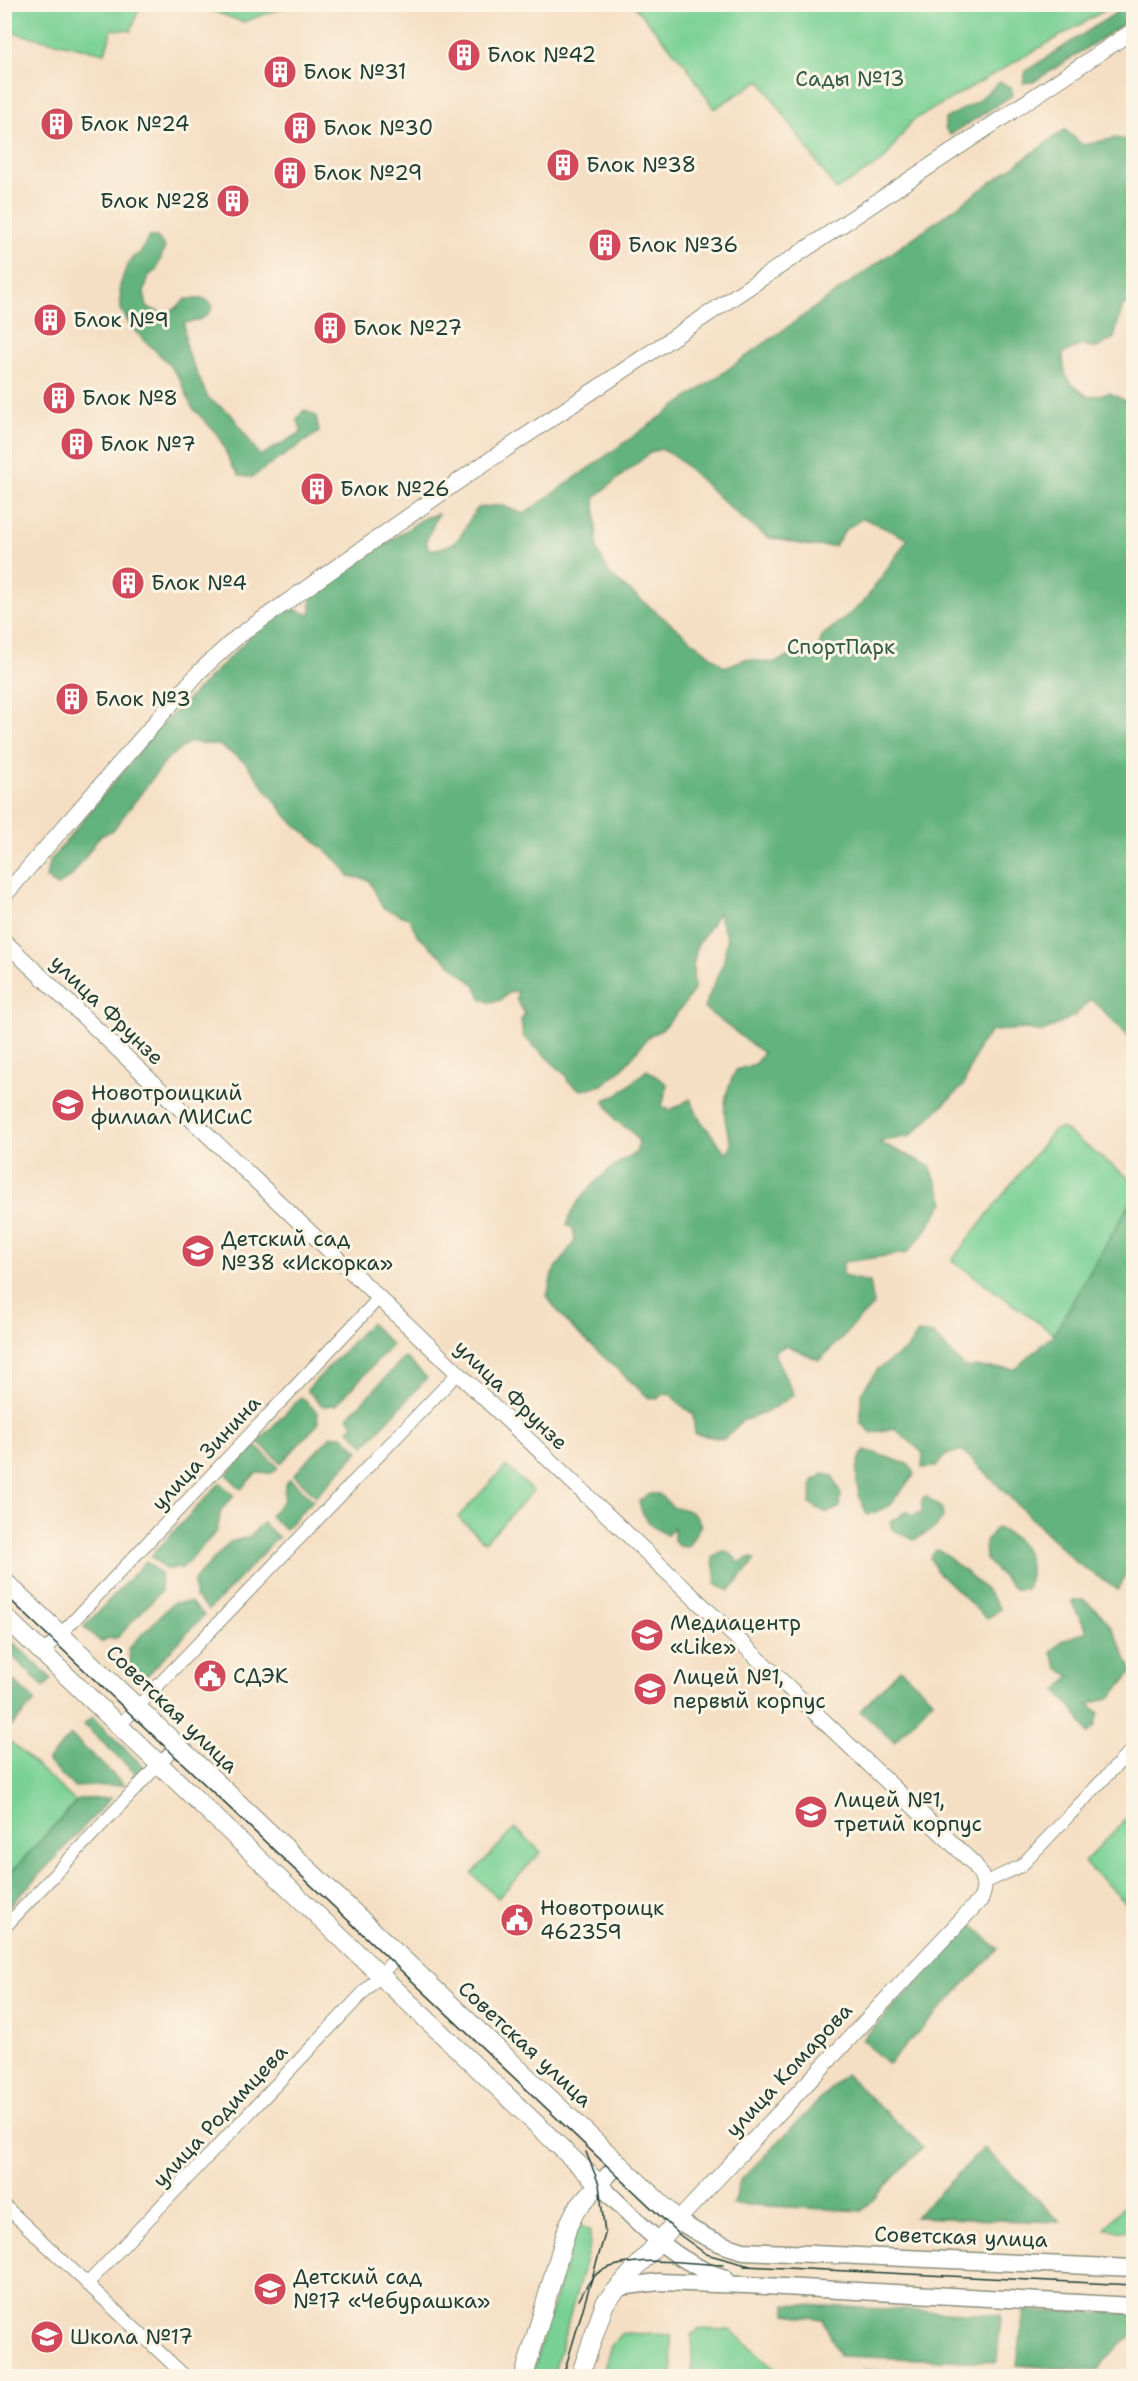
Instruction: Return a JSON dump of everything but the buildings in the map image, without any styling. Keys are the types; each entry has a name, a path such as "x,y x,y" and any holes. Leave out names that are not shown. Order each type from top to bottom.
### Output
{"main road":[{"name":"Советская улица","path":"4,1581 678,2220 698,2235 744,2251 1134,2268"},
{"path":"4,1614 658,2241 704,2272 746,2285"},
{"path":"524,2376 568,2226 576,2210 619,2164"},
{"name":"улица Комарова","path":"621,2287 678,2220"},
{"path":"580,2376 604,2303 621,2287 658,2282 1134,2306"}],"street":[{"path":"4,896 193,679 237,637 472,471 1134,30"},
{"name":"улица Фрунзе","path":"4,941 975,1865 984,1882"},
{"name":"улица Зинина","path":"43,1653 379,1298"},
{"path":"119,1726 458,1373"},
{"path":"4,1614 20,1596"},
{"path":"4,1928 177,1745"},
{"path":"984,1882 1021,1866 1134,1747"},
{"name":"улица Комарова","path":"678,2220 981,1899 985,1888 984,1882"},
{"name":"улица Родимцева","path":"87,2284 399,1955"},
{"path":"4,2205 185,2376"}],"green space":[{"path":"5,4 140,5 131,31 112,29 105,53 5,31"},
{"path":"196,5 291,5 243,22"},
{"name":"Сады №13","path":"633,5 1114,5 912,121 883,161 836,190 760,80 714,109 686,65"},
{"path":"1125,7 1133,13 1124,24 1033,82 1023,83 1026,71"},
{"path":"1000,82 1011,87 1013,95 950,135 945,128 945,119 976,102"},
{"name":"СпортПарк","path":"1065,130 1083,145 1116,138 1133,141 1133,307 1123,304 1114,338 1097,348 1082,345 1063,353 1066,375 1076,388 1089,397 1110,393 1133,405 1133,1040 1091,999 1074,1016 1043,1032 1027,1029 991,1031 979,1046 963,1086 910,1136 879,1142 930,1166 944,1202 924,1233 907,1253 843,1262 843,1276 870,1282 874,1305 819,1360 786,1345 774,1353 794,1395 767,1412 742,1421 724,1439 695,1434 693,1414 679,1404 671,1394 665,1393 657,1399 649,1398 570,1326 547,1297 552,1274 575,1241 573,1228 567,1225 577,1204 605,1174 636,1153 639,1142 632,1132 616,1121 604,1100 618,1095 647,1070 667,1084 662,1107 671,1110 690,1099 700,1120 726,1153 732,1145 725,1116 728,1089 736,1070 755,1064 763,1053 704,1008 724,961 727,939 718,913 697,946 693,967 694,990 682,1007 662,1030 650,1035 622,1069 602,1085 581,1090 568,1082 566,1075 523,1036 521,1020 525,1014 516,999 518,991 509,992 501,1000 489,1002 481,998 476,986 417,935 410,919 383,908 369,880 349,876 338,861 289,819 245,762 219,745 190,742 168,758 113,830 99,837 72,876 57,886 46,878 49,862 154,733 257,630 278,614 294,609 310,615 313,590 328,584 424,518 438,514 426,541 429,550 450,545 456,541 478,508 500,505 524,514","holes":["661,449 675,456 739,516 767,537 810,546 835,546 844,531 863,518 908,539 863,603 822,636 819,646 772,663 745,659 725,667 610,575 597,550 595,497 651,452"]},
{"path":"149,237 157,237 165,247 156,271 149,275 144,293 147,307 163,314 175,309 186,299 205,299 213,306 205,317 184,323 186,349 208,398 231,414 260,456 302,432 297,419 304,410 316,416 319,432 252,477 240,476 232,466 219,436 192,407 180,379 166,361 131,327 121,309 120,286 126,268 132,258 140,253"},
{"path":"1062,1128 1133,1181 1133,1198 1054,1334 952,1260 1053,1131"},
{"path":"1133,1198 1134,1557 1118,1590 1077,1563 962,1450 946,1455 936,1466 922,1468 923,1453 894,1428 872,1433 861,1423 861,1393 878,1369 907,1349 918,1333 933,1334 964,1367 1016,1369 1054,1334"},
{"path":"370,1323 392,1345 336,1405 323,1406 307,1390"},
{"path":"405,1357 427,1378 365,1445 349,1430 353,1423 348,1417"},
{"path":"301,1397 317,1412 318,1424 281,1463 258,1442"},
{"path":"331,1436 343,1436 359,1451 316,1496 294,1475"},
{"path":"255,1445 278,1467 272,1473 256,1473 241,1489 227,1475"},
{"path":"865,1450 907,1464 914,1470 914,1475 889,1506 868,1515 857,1483 858,1465"},
{"path":"506,1466 533,1491 485,1542 458,1517"},
{"path":"823,1474 833,1476 841,1495 839,1508 827,1513 810,1504 813,1481"},
{"path":"290,1479 313,1500 285,1529 270,1516 284,1500 285,1484"},
{"path":"220,1483 234,1496 221,1510 217,1531 182,1568 165,1569 151,1556"},
{"path":"648,1494 659,1494 674,1508 687,1510 696,1517 701,1525 688,1547 679,1546 674,1541 674,1528 667,1535 648,1521 639,1501"},
{"path":"926,1496 942,1509 943,1517 936,1527 914,1540 892,1529 890,1522 907,1511 913,1516 922,1512 922,1499"},
{"path":"263,1523 278,1537 209,1610 195,1597 194,1580 230,1542 249,1537"},
{"path":"996,1528 1014,1537 1026,1551 1030,1569 1026,1589 1014,1589 986,1560 985,1542"},
{"path":"936,1550 941,1551 987,1591 1000,1609 987,1619 936,1570 930,1557"},
{"path":"722,1551 729,1552 739,1563 750,1557 755,1560 729,1591 715,1583 713,1557"},
{"path":"146,1561 160,1574 161,1591 117,1638 108,1638 101,1642 84,1627"},
{"path":"1083,1600 1108,1622 1132,1672 1110,1698 1089,1704 1099,1713 1095,1728 1088,1733 1076,1713 1057,1691 1070,1676 1058,1668 1051,1653 1061,1641 1087,1631 1072,1601"},
{"path":"190,1602 204,1615 142,1681 126,1666 130,1658 128,1649 173,1603"},
{"path":"4,1634 52,1679 44,1687 5,1649"},
{"path":"900,1669 933,1700 894,1742 860,1711"},
{"path":"4,1672 35,1701 11,1727 5,1721"},
{"path":"92,1717 144,1767 137,1775 84,1725"},
{"path":"71,1735 124,1785 74,1787 47,1761"},
{"path":"4,1736 76,1802 5,1879 4,1879"},
{"path":"111,1798 5,1911 5,1879 79,1799"},
{"path":"1129,1816 1133,1821 1133,1910 1084,1862"},
{"path":"515,1828 541,1852 498,1898 472,1874"},
{"path":"973,1925 998,1949 888,2064 862,2040"},
{"path":"845,2074 923,2147 862,2211 733,2204 740,2181"},
{"path":"984,2148 1060,2222 915,2217"},
{"path":"1133,2197 1133,2231 1105,2229"},
{"path":"578,2224 590,2231 590,2244 553,2376 531,2376"},
{"path":"786,2304 1001,2315 997,2362 839,2356 823,2319 786,2314"},
{"path":"1024,2311 1133,2313 1133,2335 1120,2344 1096,2371 1017,2365"},
{"path":"698,2329 731,2330 783,2376 692,2376 692,2336"},
{"path":"623,2333 671,2335 672,2376 602,2376 611,2346"},
{"path":"863,2370 976,2376 870,2376"}],"tram line":[{"path":"4,1594 681,2236 706,2254 750,2266"},
{"path":"563,2376 605,2234 599,2184 586,2152"},
{"path":"579,2300 594,2276 614,2266 661,2261 723,2265"},
{"path":"744,2266 1134,2285"}],"place":[{"name":"Блок №42","path":"464,55"},
{"name":"Блок №31","path":"280,72"},
{"name":"Блок №24","path":"57,124"},
{"name":"Блок №30","path":"300,128"},
{"name":"Блок №38","path":"563,165"},
{"name":"Блок №29","path":"290,173"},
{"name":"Блок №28","path":"233,201"},
{"name":"Блок №36","path":"605,245"},
{"name":"Блок №9","path":"50,320"},
{"name":"Блок №27","path":"330,328"},
{"name":"Блок №8","path":"59,398"},
{"name":"Блок №7","path":"77,444"},
{"name":"Блок №26","path":"317,489"},
{"name":"Блок №4","path":"128,583"},
{"name":"Блок №3","path":"72,699"},
{"name":"Новотроицкий филиал МИСиС","path":"68,1105"},
{"name":"Детский сад №38 «Искорка»","path":"198,1251"},
{"name":"Медиацентр «Like»","path":"647,1635"},
{"name":"СДЭК","path":"210,1676"},
{"name":"Лицей №1, первый корпус","path":"650,1689"},
{"name":"Лицей №1, третий корпус","path":"811,1812"},
{"name":"Новотроицк 462359","path":"517,1920"},
{"name":"Детский сад №17 «Чебурашка»","path":"270,2289"},
{"name":"Школа №17","path":"47,2337"}]}
